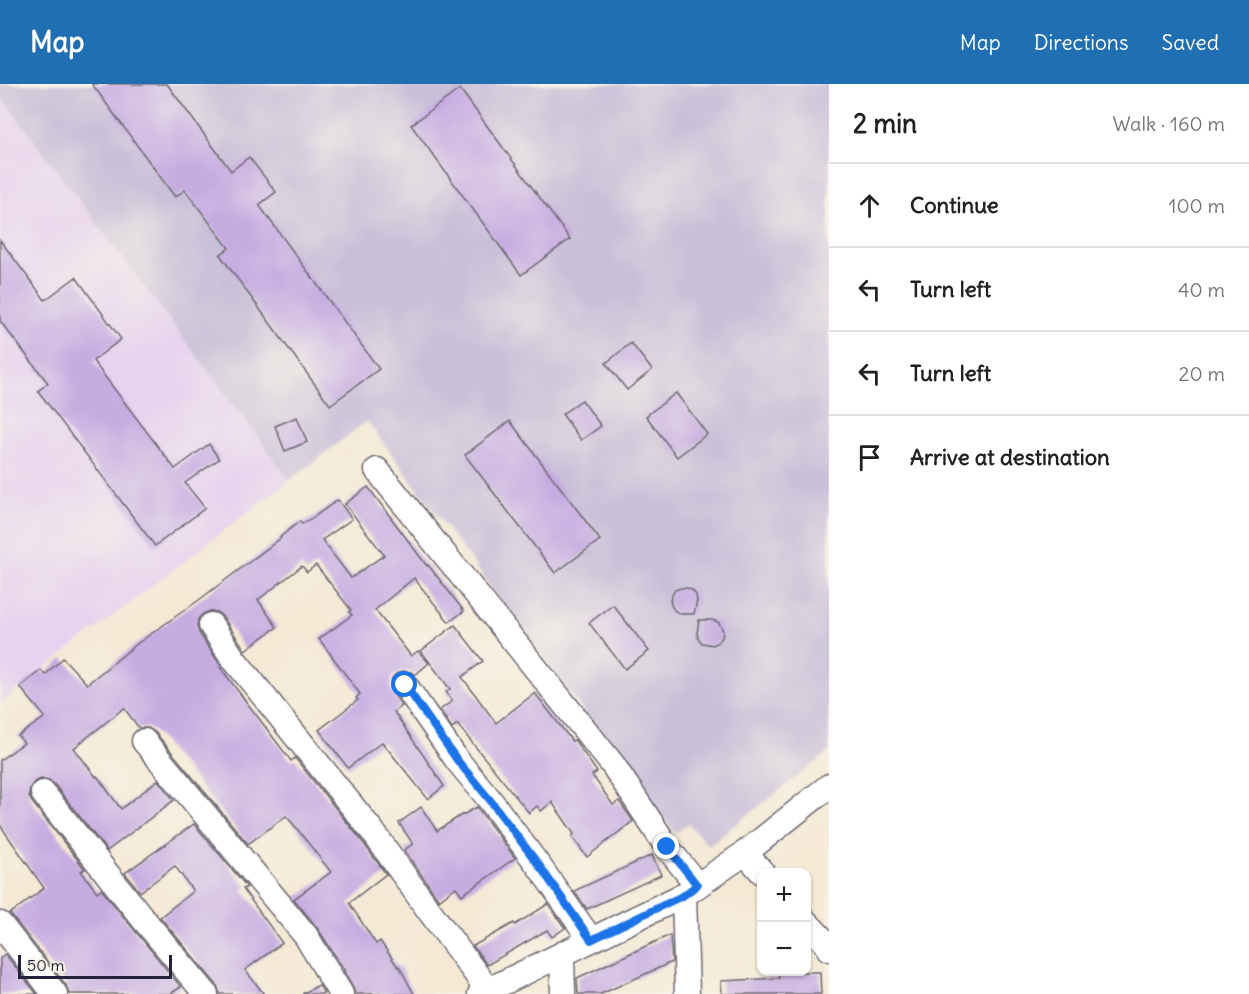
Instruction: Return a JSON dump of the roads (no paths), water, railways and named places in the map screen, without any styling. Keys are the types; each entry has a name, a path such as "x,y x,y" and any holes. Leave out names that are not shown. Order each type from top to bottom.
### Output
{"street":[{"path":"377,470 613,765 667,847 690,890 687,994"},
{"path":"211,625 234,658 373,832 484,992 690,890 745,854 829,786"},
{"path":"405,685 457,760 535,860 591,940"},
{"path":"144,741 306,936 341,994"},
{"path":"44,793 144,920 206,994"},
{"path":"745,854 758,868"},
{"path":"0,924 55,994"},
{"path":"811,926 829,949"},
{"path":"562,954 563,994"}]}
